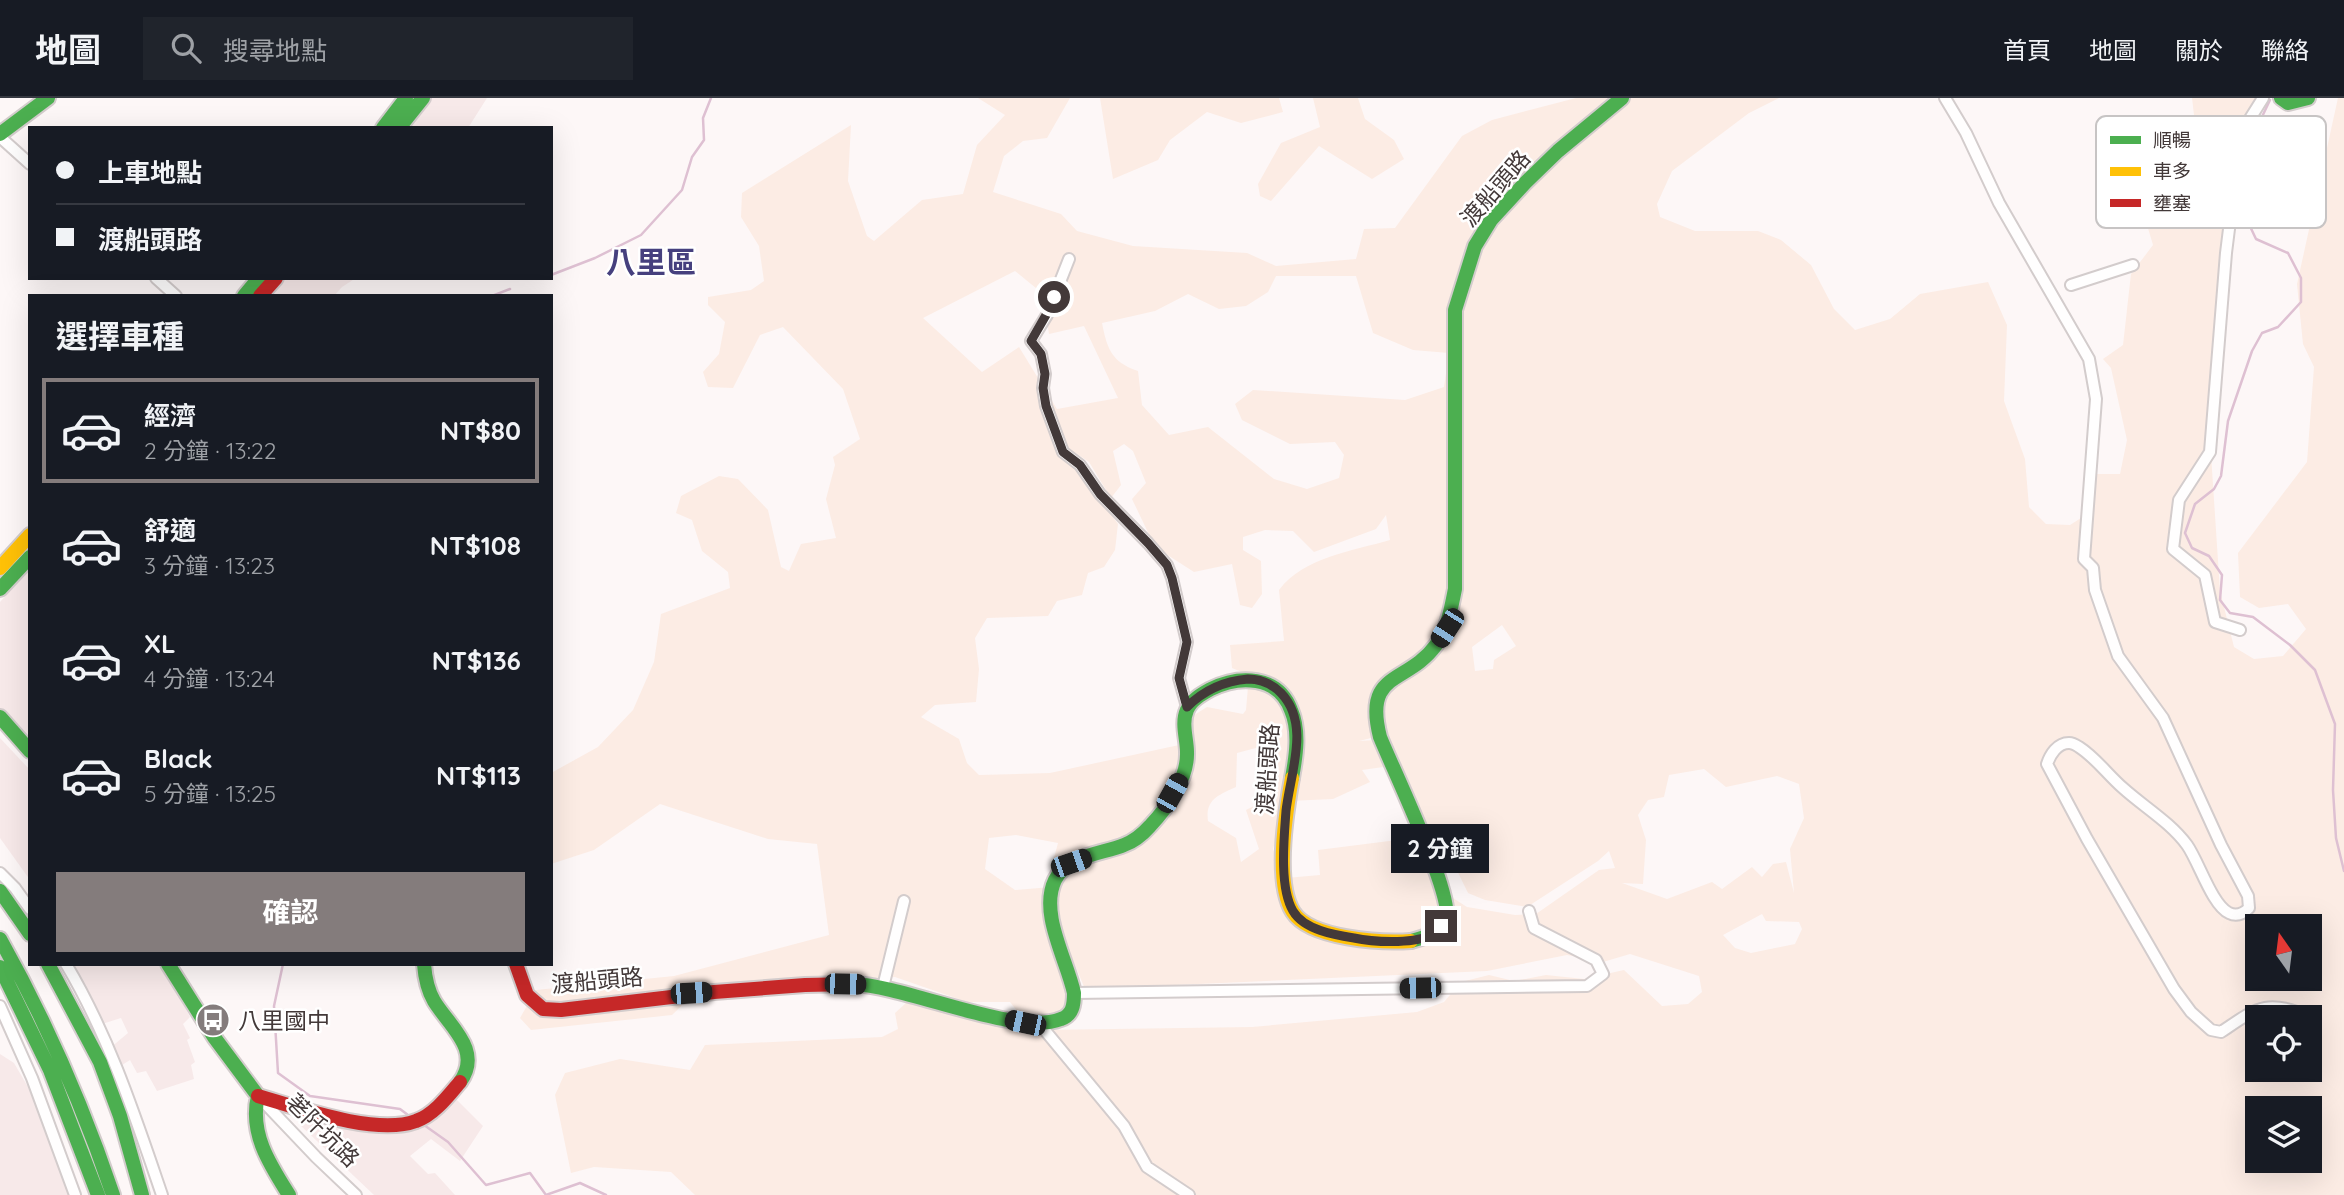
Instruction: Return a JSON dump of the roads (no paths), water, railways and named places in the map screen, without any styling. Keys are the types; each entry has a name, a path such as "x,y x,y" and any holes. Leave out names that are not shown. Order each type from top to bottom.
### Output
{"main road":[{"path":"0,135 48,98"},
{"path":"385,126 406,98"},
{"path":"402,126 423,98"},
{"name":"渡船頭路","path":"1187,707 1199,696 1221,684 1237,680 1256,679 1275,687 1288,701 1296,720 1296,740 1294,774 1286,809 1285,882 1294,913 1306,924 1357,939 1410,941 1427,936 1441,926 1448,914 1445,893 1395,775 1376,724 1374,709 1375,699 1382,686 1431,652 1447,628 1455,589 1455,310 1475,246 1492,220 1558,151 1622,98"},
{"path":"2281,98 2288,103 2308,98"},
{"path":"246,294 257,280"},
{"path":"262,294 274,280"},
{"path":"0,568 28,537"},
{"path":"0,589 28,558"},
{"path":"1075,993 1055,934 1051,895 1058,873 1071,863 1139,838 1159,816 1185,769 1187,747 1183,718 1187,707"},
{"path":"0,717 28,749"},
{"path":"0,891 28,931"},
{"path":"0,939 63,1064 113,1195"},
{"path":"49,966 100,1062 120,1116 142,1195"},
{"name":"荖阡坑路","path":"169,966 214,1037 258,1096 253,1109 259,1138 289,1195"},
{"path":"258,1096 359,1123 418,1121 467,1074 469,1061 461,1035 437,1005 429,990 424,966"},
{"name":"渡船頭路","path":"517,966 527,995 543,1009 561,1010 691,993 818,984 883,987 1025,1023 1062,1020 1071,1012 1075,993"},
{"path":"0,967 50,1070 98,1195"},
{"path":"0,988 40,1074 85,1195"}],"street":[{"path":"1945,98 1966,133 1999,203 2089,359 2096,399 2084,559 2093,568 2095,590 2118,656 2164,718 2221,845 2248,896 2249,908 2236,915 2221,906 2197,860 2177,833 2079,747 2069,743 2059,747 2050,754 2047,764 2115,888 2174,989 2191,1012 2211,1030 2221,1032 2245,1016"},
{"path":"2252,116 2263,98"},
{"path":"0,135 28,162"},
{"path":"2229,228 2210,452 2179,500 2173,549 2204,575 2215,622 2240,630"},
{"path":"1069,259 1046,315 1031,341 1041,354 1046,406 1063,452 1080,465 1100,494 1167,565 1187,642 1179,678 1187,707"},
{"path":"2071,285 2133,265"},
{"path":"158,280 174,294"},
{"path":"0,873 28,906"},
{"path":"883,987 904,901"},
{"path":"1075,993 1587,986 1603,974 1596,960 1534,928 1529,911"},
{"path":"67,966 113,1059 162,1195"},
{"path":"0,1006 32,1078 75,1195"},
{"path":"1038,1022 1124,1126 1147,1167 1188,1195"},
{"name":"荖阡坑路","path":"258,1096 327,1169 356,1195"}],"waterway":[{"path":"553,274 595,258 641,235 682,190 692,157 704,140 703,118 711,98"},
{"path":"2262,116 2270,100"},
{"path":"2251,228 2256,239 2288,253 2301,278 2301,302 2278,327 2262,333 2252,351 2228,421 2221,476 2214,489 2195,504 2185,533 2192,548 2209,556 2222,575 2220,600 2230,613 2253,617 2290,645 2315,670 2335,724 2333,790 2336,838 2344,871"},
{"path":"497,294 510,289"},
{"path":"283,966 274,1006 278,1073 310,1096 400,1109 412,1118"},
{"path":"424,1125 448,1142 486,1185 530,1173 546,1195 580,1183 606,1195"}],"place":[{"name":"八里國中","path":"213,1020"}],"district":[{"name":"八里區","path":"651,262"}]}
